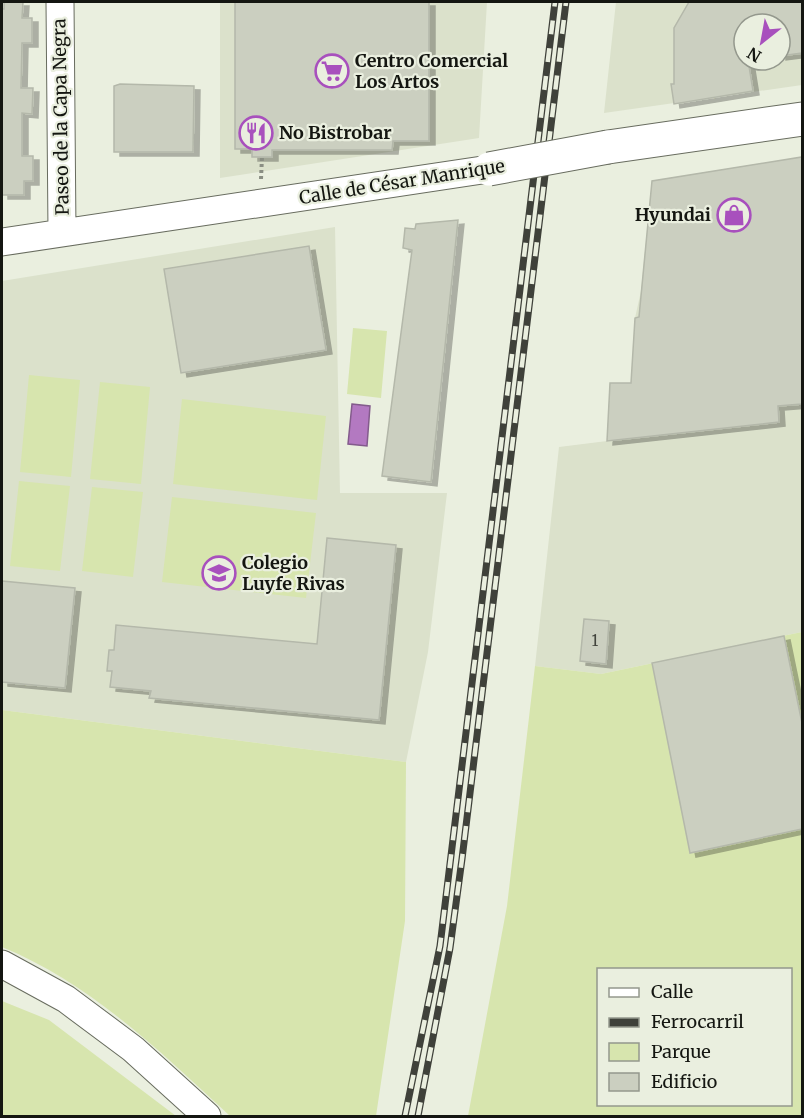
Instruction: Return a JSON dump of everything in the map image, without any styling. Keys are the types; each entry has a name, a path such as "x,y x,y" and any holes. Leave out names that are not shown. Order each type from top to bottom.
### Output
{"street":[{"name":"Paseo de la Capa Negra","path":"60,2 62,232"},
{"name":"Calle de César Manrique","path":"2,242 489,169 608,147 802,119"},
{"path":"2,964 66,999 133,1049 207,1116"}],"path":[{"path":"261,179 262,157"}],"shaded area":[{"name":"Centro Comercial Los Artos","path":"220,2 487,2 479,138 220,178"},
{"path":"616,2 802,2 802,85 604,113"},
{"path":"802,157 802,632 601,674 535,666 559,447 607,441 610,383 631,383 635,318 641,291 652,181"},
{"name":"Colegio Luyfe Rivas","path":"335,227 340,493 447,493 428,652 406,762 2,710 2,281"},
{"path":"352,404 370,406 367,446 348,444"}],"green space":[{"path":"353,328 387,331 381,398 347,394"},
{"path":"29,375 80,380 71,477 20,472"},
{"path":"100,382 150,387 141,484 90,479"},
{"path":"182,399 326,416 317,500 173,484"},
{"path":"19,481 70,486 60,571 10,566"},
{"path":"92,487 143,492 133,577 82,571"},
{"path":"172,497 316,513 306,598 162,582"},
{"path":"802,632 802,1116 468,1116 507,906 535,666 601,674"},
{"path":"2,710 406,762 405,921 376,1116 230,1116 151,1044 95,999 34,962 2,947"},
{"path":"2,1001 49,1020 176,1116 2,1116"}],"building":[{"path":"4,2 23,2 22,18 32,18 32,43 22,43 21,88 33,88 32,114 22,113 22,156 33,156 33,181 24,181 24,195 2,195 2,9 4,9"},
{"name":"Centro Comercial Los Artos","path":"235,2 429,2 429,141 393,141 392,150 272,150 272,157 252,157 252,149 235,149"},
{"path":"689,2 802,2 802,53 792,54 792,12 732,12 732,72 750,72 753,91 674,104 671,84 674,84 674,28"},
{"path":"120,84 194,86 193,152 114,152 114,86"},
{"path":"802,157 802,404 778,406 779,422 607,441 610,383 631,383 635,318 639,317 652,181"},
{"path":"458,220 431,482 382,476 412,250 403,248 405,228 415,229 416,224"},
{"path":"309,246 326,350 181,373 164,269"},
{"path":"327,538 396,545 379,720 149,698 151,691 110,687 112,671 107,671 109,650 114,650 116,625 317,644"},
{"path":"2,581 75,588 65,688 2,682"},
{"path":"584,619 609,621 606,664 580,661"},
{"path":"784,636 802,723 802,829 690,853 652,663"}],"railway":[{"path":"405,1116 440,946 555,2"},
{"path":"418,1116 450,948 462,859 566,2"}],"place":[{"name":"Centro Comercial Los Artos","path":"332,71"},
{"name":"No Bistrobar","path":"256,133"},
{"name":"Hyundai","path":"734,215"},
{"name":"Colegio Luyfe Rivas","path":"219,573"}]}
